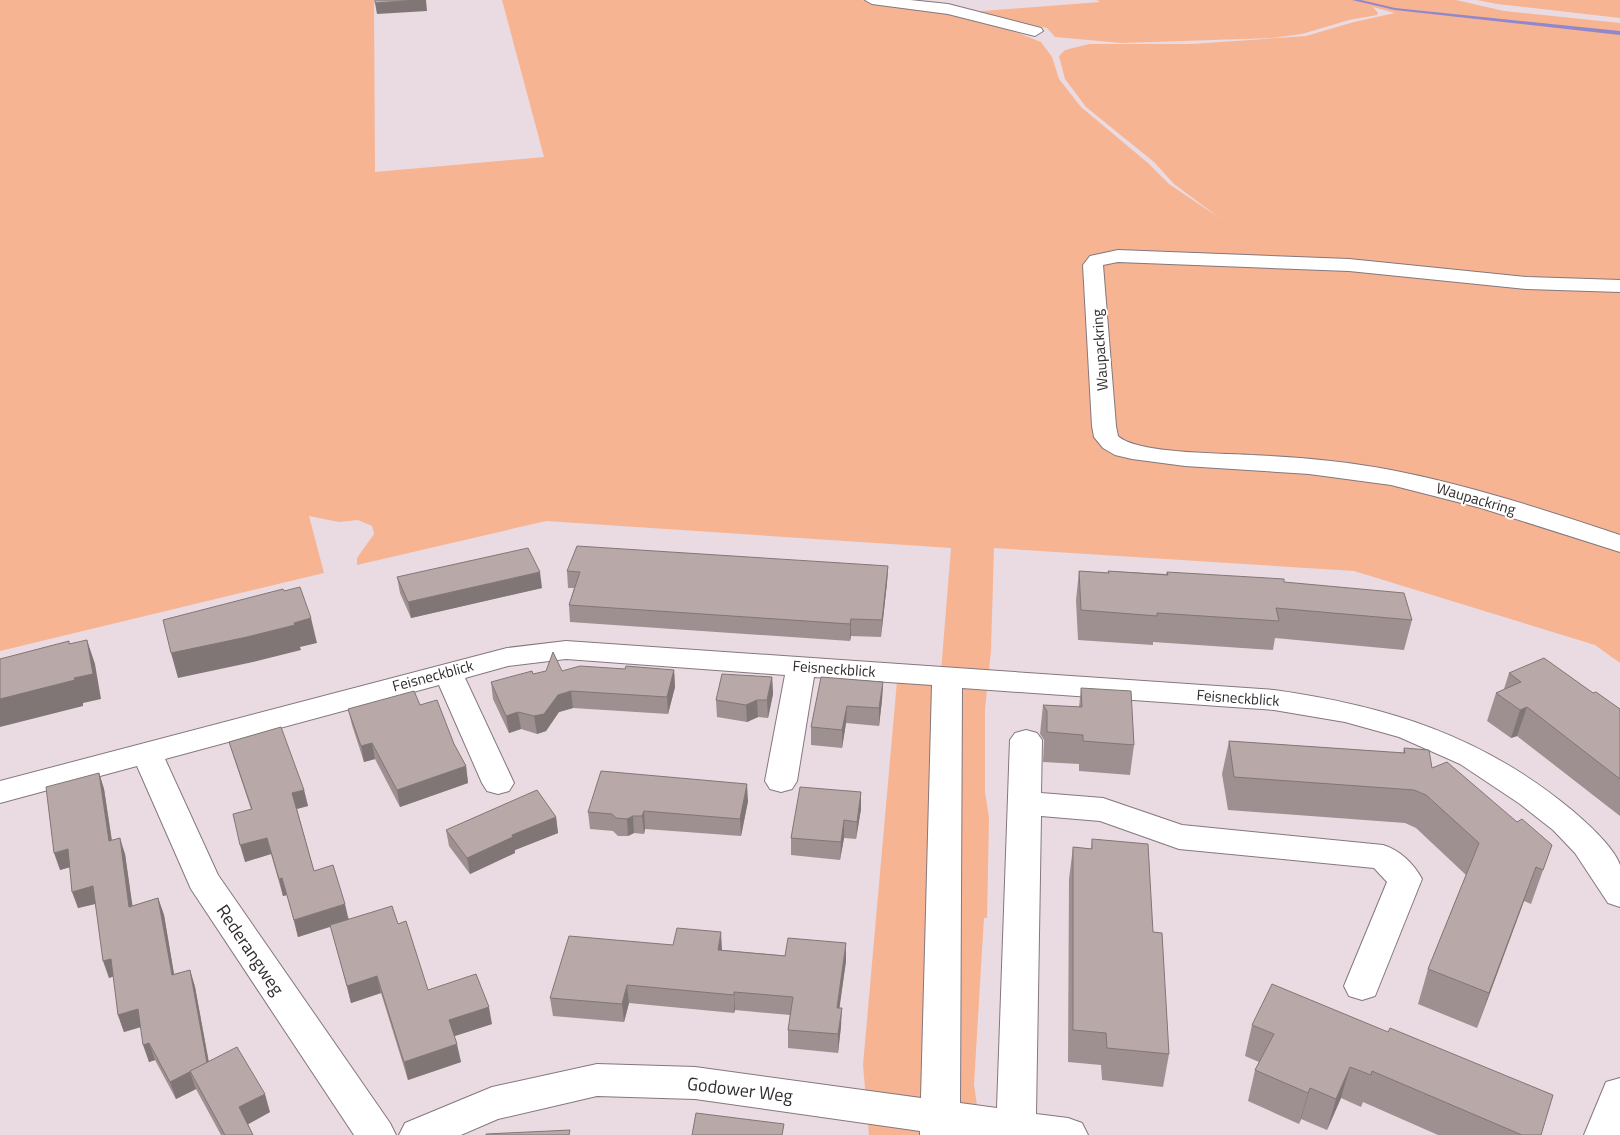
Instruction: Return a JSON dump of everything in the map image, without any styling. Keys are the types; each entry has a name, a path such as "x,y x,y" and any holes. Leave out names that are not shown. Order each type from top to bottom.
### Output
{"street":[{"path":"872,0 948,9 1035,31"},
{"name":"Waupackring","path":"1620,286 1527,283 1368,266 1280,261 1118,256 1097,260 1093,266 1104,426 1107,438 1117,446 1139,453 1161,456 1355,471 1403,480 1458,493 1620,544"},
{"name":"Feisneckblick","path":"0,792 506,657 566,650 1274,700 1322,706 1369,716 1414,730 1459,749 1507,777 1554,812 1593,852 1620,894"},
{"path":"781,781 801,667"},
{"path":"448,672 498,783"},
{"path":"941,1126 947,677"},
{"path":"1016,1131 1026,740"},
{"name":"Rederangweg","path":"147,753 203,880 376,1135"},
{"path":"1024,803 1103,810 1178,837 1383,857 1405,879 1362,986"},
{"name":"Godower Weg","path":"419,1135 492,1104 596,1080 694,1083 941,1126 1068,1135"},
{"path":"1604,1135 1620,1094"}],"shaded area":[{"path":"0,0 374,0 375,172 544,157 502,0 861,0 948,10 996,24 1041,42 1052,57 1059,79 1081,107 1148,163 1169,184 1221,219 1174,184 1154,162 1086,107 1065,79 1059,56 1065,50 1089,44 1192,44 1306,36 1354,22 1395,13 1373,7 1378,13 1377,15 1349,20 1302,34 1272,38 1122,43 1055,37 1047,28 970,12 1100,2 1097,0 1456,0 1504,11 1620,23 1620,663 1595,645 1354,571 994,548 991,650 985,709 985,792 989,818 987,918 984,918 974,1084 981,1135 869,1135 863,1065 897,681 940,684 951,548 546,521 357,565 357,558 374,534 372,526 358,520 339,522 309,516 324,573 0,651"},
{"path":"1477,0 1620,0 1620,18 1497,4"}],"building":[{"path":"375,0 416,0 375,3"},
{"path":"577,546 888,566 882,620 851,619 850,624 569,605 580,572 567,571"},
{"path":"528,548 540,572 408,602 397,577"},
{"path":"1079,571 1168,575 1167,572 1284,579 1284,582 1404,593 1412,620 1276,608 1279,621 1157,613 1157,616 1081,610"},
{"path":"300,587 311,618 294,623 295,625 247,637 171,653 163,620 283,589 284,591"},
{"path":"87,640 93,674 0,699 0,659 69,641 69,644"},
{"path":"553,652 562,671 580,666 625,669 626,666 674,670 667,697 571,691 558,695 544,714 534,716 518,712 506,716 491,682 532,671 533,674 546,671"},
{"path":"1544,658 1593,693 1596,692 1620,709 1620,779 1527,707 1520,710 1496,693 1521,682 1509,673"},
{"path":"722,674 772,677 767,700 757,700 746,705 716,700"},
{"path":"821,677 883,682 879,708 847,706 842,730 811,727"},
{"path":"1081,688 1131,691 1134,745 1083,741 1083,735 1047,732 1047,711 1043,705 1082,707"},
{"path":"414,691 420,705 437,700 454,744 466,766 397,790 372,743 361,746 348,709"},
{"path":"281,727 304,790 292,793 314,871 333,865 345,904 294,920 282,878 279,879 267,838 240,845 233,814 252,809 229,742"},
{"path":"1229,741 1405,753 1404,748 1429,750 1432,768 1447,762 1517,822 1522,819 1552,845 1543,870 1536,867 1489,993 1428,969 1479,843 1426,795 1414,790 1234,777"},
{"path":"601,771 747,784 740,819 644,811 642,816 633,816 627,819 616,818 612,814 588,812"},
{"path":"99,773 109,841 120,838 129,907 158,898 172,975 190,970 207,1063 170,1082 149,1043 143,1045 138,1009 118,1015 111,959 103,961 93,886 72,892 68,849 54,853 46,787"},
{"path":"800,787 861,792 857,822 844,820 841,842 791,838"},
{"path":"537,790 556,817 512,835 513,837 467,858 446,830"},
{"path":"1092,839 1148,844 1153,932 1162,933 1169,1054 1107,1048 1106,1033 1073,1030 1073,847 1092,849"},
{"path":"392,906 398,924 406,921 428,990 476,974 489,1007 449,1020 457,1044 404,1062 377,976 347,986 330,925"},
{"path":"677,928 721,932 718,950 785,956 788,938 846,943 837,1008 842,1008 838,1034 788,1030 793,997 734,992 734,995 627,985 622,1004 550,998 569,936 673,945"},
{"path":"1272,984 1388,1032 1390,1028 1553,1095 1541,1135 1522,1135 1372,1071 1371,1075 1350,1067 1336,1099 1310,1088 1308,1093 1255,1070 1274,1034 1252,1025"},
{"path":"237,1047 265,1094 239,1107 253,1135 225,1135 190,1071"},
{"path":"696,1113 784,1124 782,1135 692,1135"},
{"path":"570,1130 569,1135 486,1135 486,1134"}],"waterway":[{"path":"1354,0 1395,9 1620,33"}]}
